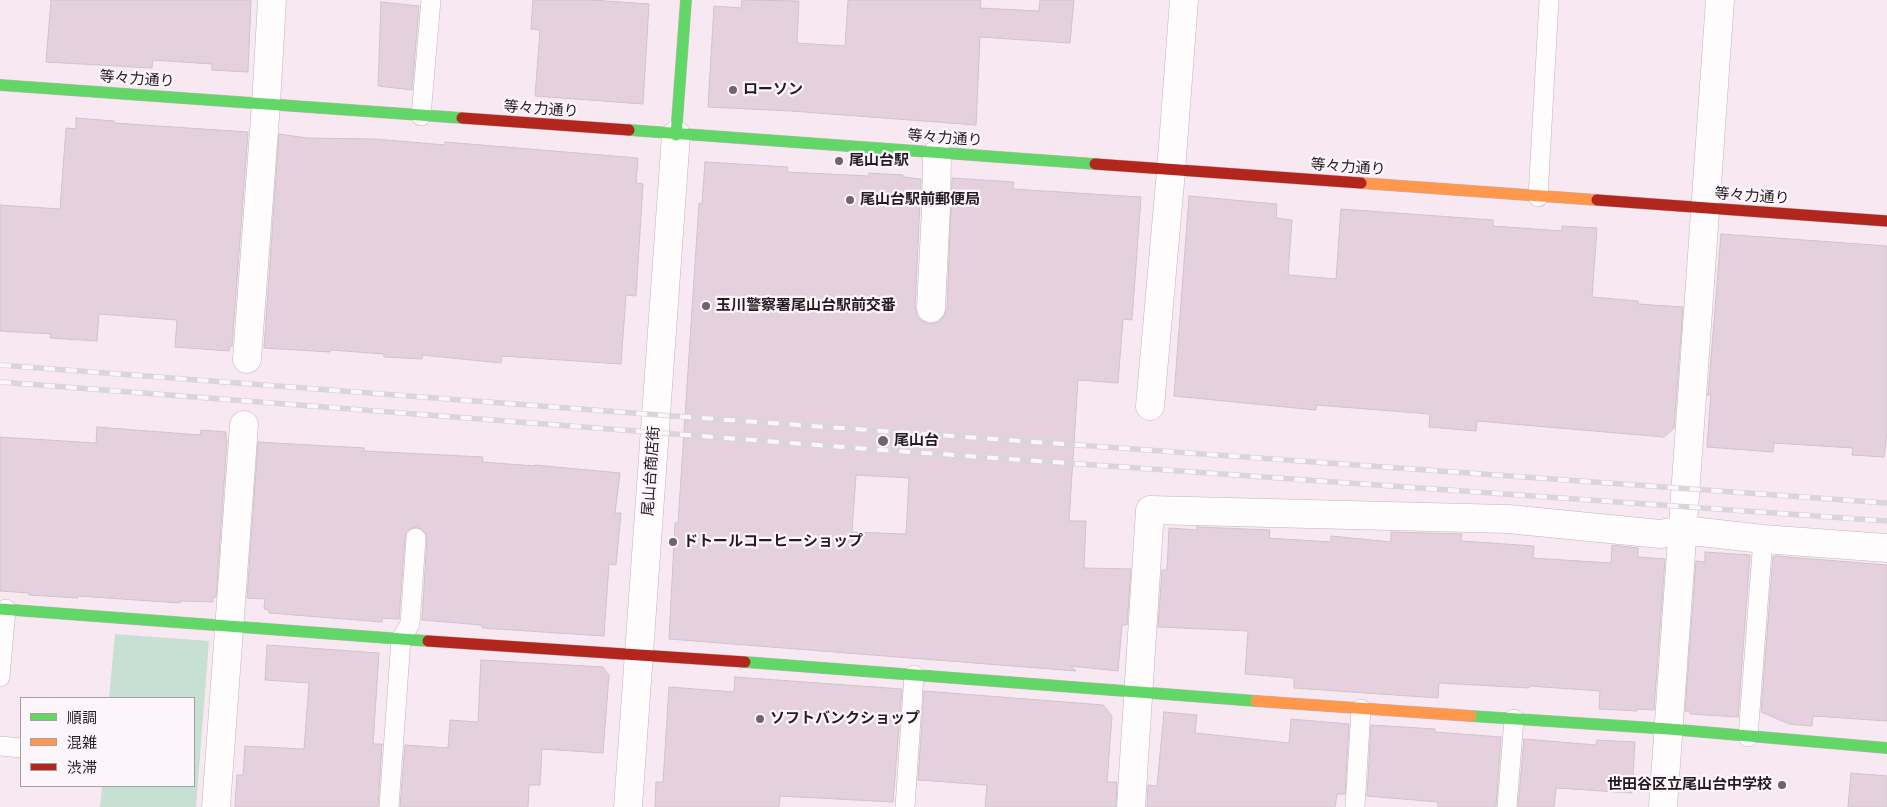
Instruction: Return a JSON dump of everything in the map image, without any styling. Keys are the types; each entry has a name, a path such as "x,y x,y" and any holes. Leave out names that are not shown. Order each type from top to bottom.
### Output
{"street":[{"path":"247,359 272,0"},
{"path":"676,135 686,0"},
{"path":"1150,406 1184,0"},
{"path":"1663,807 1720,0"},
{"name":"等々力通り","path":"0,85 1171,171 1887,221"},
{"name":"尾山台商店街","path":"628,807 676,135"},
{"path":"931,308 937,154"},
{"path":"216,807 244,425"},
{"path":"1130,807 1140,691 1150,510 1508,519 1660,534 1683,530 1763,539 1887,548"},
{"path":"3,609 401,640 639,654 1362,709 1669,730 1887,748"}],"lane":[{"path":"422,116 431,0"},
{"path":"1538,197 1549,0"},
{"path":"389,807 401,640 410,624 416,538"},
{"path":"1748,737 1763,539"},
{"path":"0,677 3,609"},
{"path":"904,807 914,675"},
{"path":"1355,807 1362,709"},
{"path":"1508,807 1514,719"},
{"path":"0,746 20,748"}],"green space":[{"path":"115,634 209,641 196,807 100,807 102,787 195,787 195,697 109,697"}],"building":[{"path":"51,0 251,0 248,72 212,70 212,64 153,60 152,68 46,62"},
{"path":"533,0 591,0 649,4 643,104 535,96 540,30 531,29"},
{"path":"742,0 799,1 797,43 845,46 848,0 981,0 980,8 1039,11 1040,0 1074,0 1070,43 980,37 976,125 791,111 708,107 714,6 741,8"},
{"path":"381,2 419,6 412,90 378,86"},
{"path":"76,118 114,121 114,123 248,132 232,346 230,346 229,351 175,347 177,320 99,314 97,341 50,338 51,334 0,331 0,205 60,209 66,128 76,129"},
{"path":"279,134 307,138 375,139 445,145 445,142 638,158 636,183 643,184 636,296 626,295 621,364 502,356 501,363 422,355 422,359 384,357 384,354 331,350 330,352 264,348"},
{"path":"705,162 788,167 787,172 869,176 869,173 903,175 903,177 921,179 915,307 917,316 922,321 930,324 939,322 947,309 952,178 1014,182 1013,189 1141,197 1132,320 1123,319 1118,383 1078,380 1069,521 1086,521 1084,568 1131,569 1127,625 1122,625 1118,671 1071,666 1076,671 669,639 675,523 678,523 699,203 702,204","holes":["856,475 909,478 906,534 852,532"]},
{"path":"1189,196 1277,204 1276,218 1292,220 1288,275 1336,279 1341,209 1493,220 1493,226 1562,231 1562,226 1597,228 1592,297 1638,301 1638,304 1683,307 1674,428 1664,437 1477,421 1476,431 1429,427 1430,414 1316,405 1316,410 1174,396"},
{"path":"1721,234 1887,246 1887,432 1884,457 1852,455 1853,448 1774,443 1773,452 1707,447 1711,393 1708,396"},
{"path":"97,427 200,435 201,430 226,432 216,597 213,597 213,602 180,601 180,603 78,596 78,598 0,591 0,437 96,443"},
{"path":"258,442 364,448 364,451 483,457 482,462 620,473 615,513 621,513 616,565 609,564 604,636 482,628 482,625 422,620 427,539 426,533 417,527 411,528 406,532 405,537 399,619 382,618 382,622 269,613 269,610 264,609 265,599 247,598"},
{"path":"1197,527 1270,530 1269,538 1331,542 1331,536 1391,542 1391,532 1462,534 1461,541 1534,546 1533,558 1611,563 1612,545 1638,548 1638,557 1665,559 1654,710 1599,709 1600,691 1439,683 1438,698 1294,688 1294,678 1245,674 1248,631 1158,627 1162,570 1167,570 1169,528 1197,530"},
{"path":"1705,552 1750,555 1738,717 1690,714 1690,712 1685,711 1696,561 1705,562"},
{"path":"1773,557 1887,565 1887,721 1813,716 1812,726 1789,724 1761,712"},
{"path":"267,645 379,653 373,744 382,744 378,807 235,807 237,775 243,775 245,746 304,749 309,683 265,680"},
{"path":"481,660 603,667 609,675 603,753 542,749 540,785 529,785 528,807 400,807 405,745 448,748 450,720 478,722"},
{"path":"735,677 902,689 893,802 780,796 779,807 655,807 656,782 663,782 669,687 734,692"},
{"path":"924,691 1103,705 1112,716 1107,782 1117,782 1116,807 985,807 987,785 918,780"},
{"path":"1164,712 1197,715 1195,733 1289,743 1291,719 1349,724 1345,794 1337,794 1335,807 1147,807 1148,785 1157,786"},
{"path":"1371,725 1435,729 1435,732 1501,737 1496,807 1438,807 1438,802 1367,796"},
{"path":"1524,739 1596,745 1597,740 1635,742 1632,793 1556,788 1554,807 1518,807"},
{"path":"1851,773 1887,776 1887,807 1848,807"}],"railway":[{"path":"0,365 673,416 1887,503"},
{"path":"0,382 882,450 1887,521"}],"traffic: fast":[{"path":"676,135 686,0"},
{"path":"0,85 462,118"},
{"path":"629,130 1095,164"},
{"path":"0,609 428,641"},
{"path":"745,662 1256,701"},
{"path":"1471,716 1669,729 1887,748"}],"traffic: slow":[{"path":"1361,183 1597,200"},
{"path":"1256,701 1471,716"}],"traffic: jam":[{"path":"462,118 629,130"},
{"path":"1095,164 1361,183"},
{"path":"1597,200 1887,221"},
{"path":"428,641 745,662"}],"place":[{"name":"ローソン","path":"733,90"},
{"name":"尾山台駅","path":"839,161"},
{"name":"尾山台駅前郵便局","path":"850,200"},
{"name":"玉川警察署尾山台駅前交番","path":"706,306"},
{"name":"尾山台","path":"883,441"},
{"name":"ドトールコーヒーショップ","path":"673,542"},
{"name":"ソフトバンクショップ","path":"760,719"},
{"name":"世田谷区立尾山台中学校","path":"1782,785"}]}
